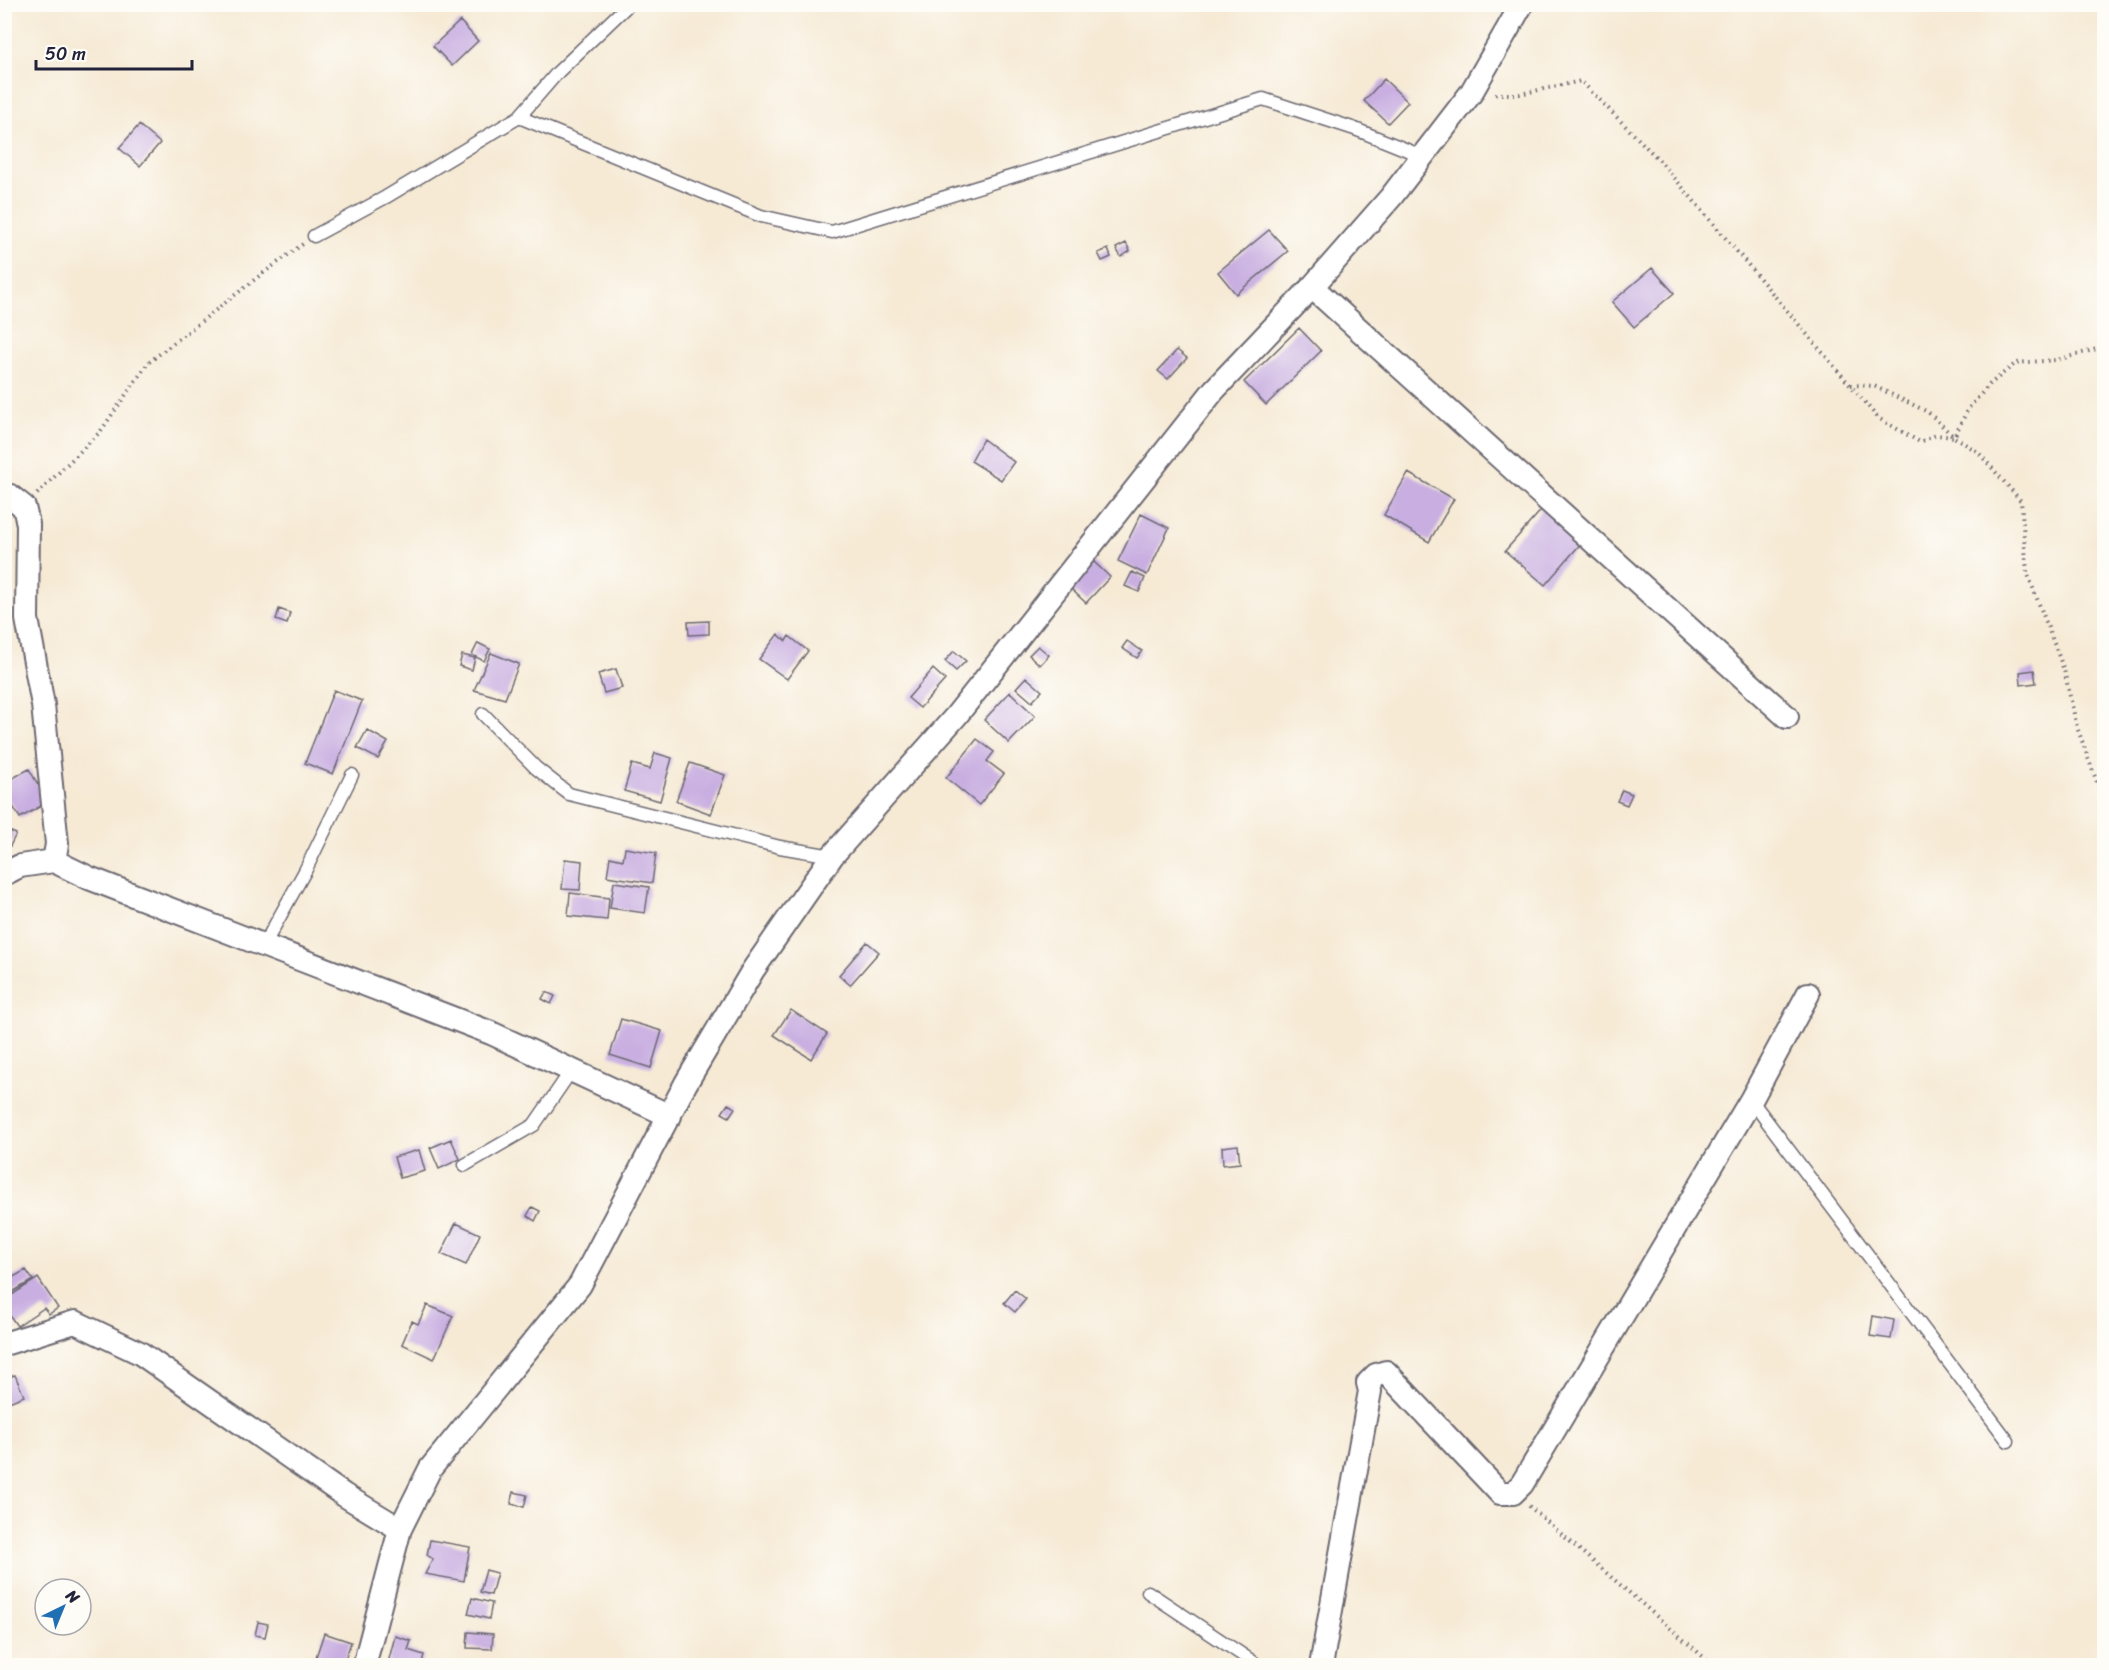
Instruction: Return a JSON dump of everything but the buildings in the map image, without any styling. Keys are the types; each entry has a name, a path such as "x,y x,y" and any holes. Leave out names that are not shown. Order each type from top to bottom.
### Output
{"street":[{"path":"364,1665 400,1528 430,1469 580,1285 686,1083 753,970 832,856 956,716 1214,390 1312,287 1391,197 1471,93 1522,4"},
{"path":"1312,287 1787,717"},
{"path":"14,503 28,524 27,619 43,705 57,844 54,861"},
{"path":"4,874 20,866 54,861 89,878 491,1033 670,1116"},
{"path":"1321,1665 1370,1391 1368,1383 1376,1375 1386,1372 1500,1493 1513,1493 1522,1484 1750,1100 1808,994"},
{"path":"4,1344 75,1322 140,1353 344,1495 400,1528"}],"lane":[{"path":"314,236 386,197 519,117 558,72 629,4"},
{"path":"519,117 761,216 832,232 1263,99 1355,129 1422,156"},
{"path":"483,714 536,768 569,794 780,847 832,856"},
{"path":"264,945 305,871 352,775"},
{"path":"465,1165 534,1125 571,1071"},
{"path":"1750,1100 2008,1441"},
{"path":"1148,1592 1258,1665"}],"path":[{"path":"1471,93 1520,94 1581,81 1661,162 1878,418 1920,442 1936,435 1954,437"},
{"path":"14,503 100,432 148,363 314,236"},
{"path":"1954,437 1968,409 1990,384 2016,363 2057,360 2104,347"},
{"path":"1851,385 1874,386 1928,412 1954,437 1978,452 2021,501 2027,572 2064,670 2077,727 2100,788 2104,814"},
{"path":"1513,1493 1578,1546 1713,1665"}]}
